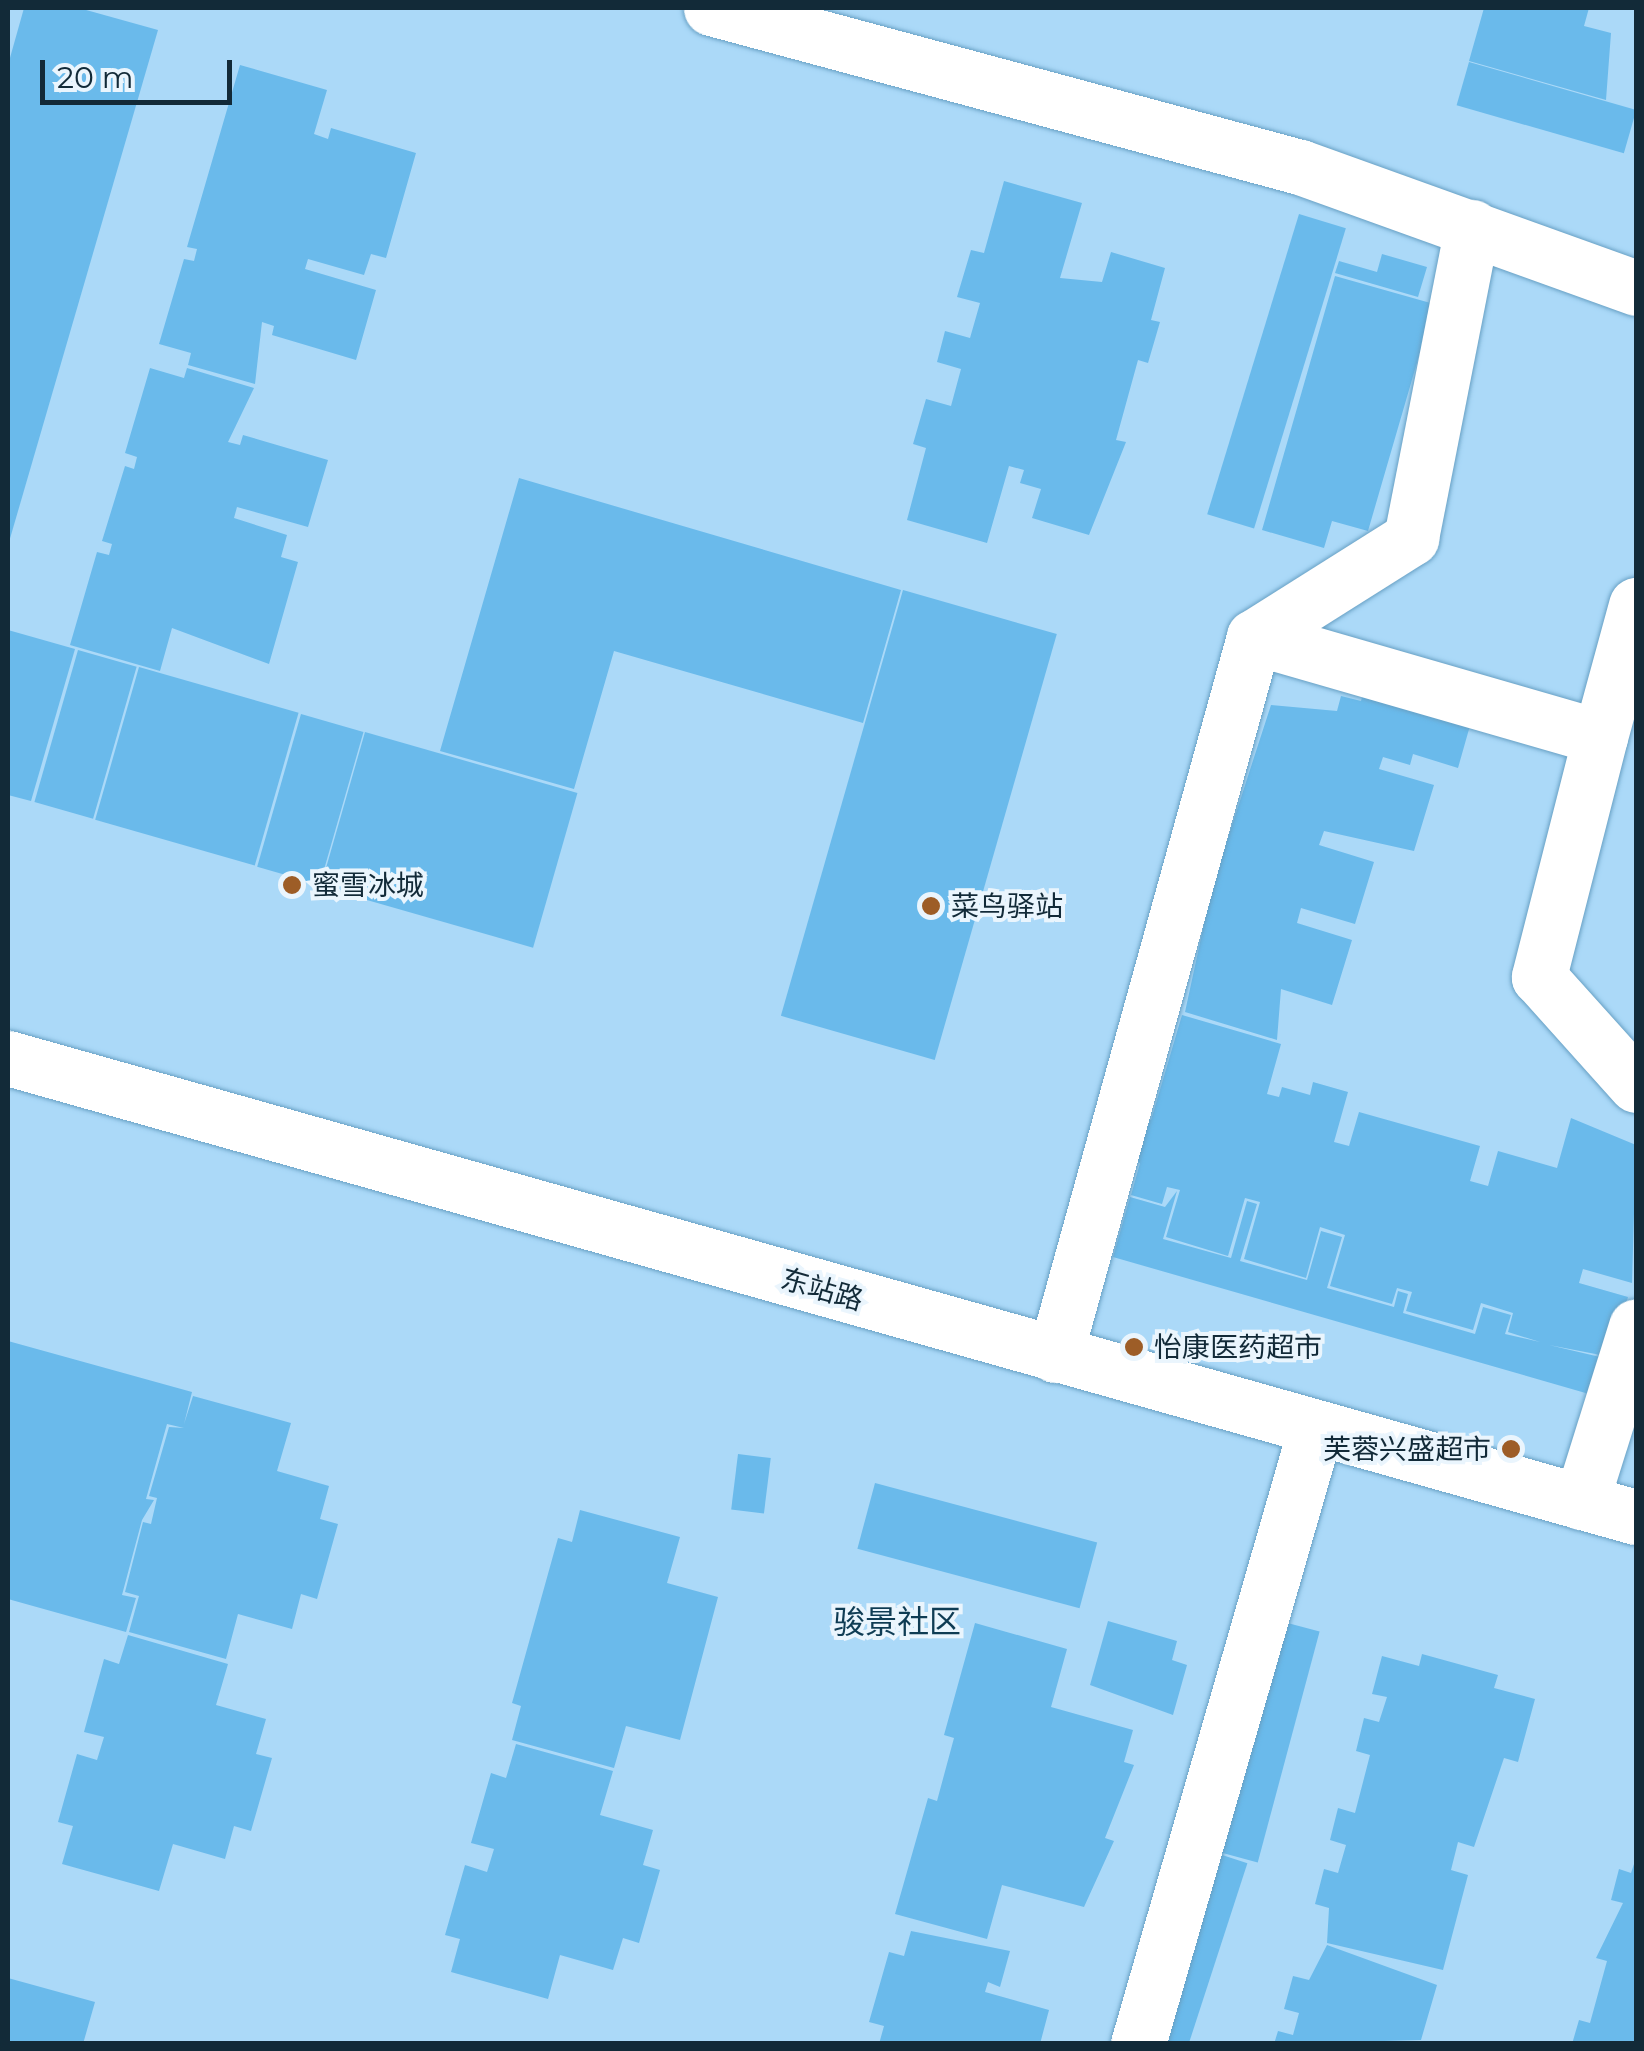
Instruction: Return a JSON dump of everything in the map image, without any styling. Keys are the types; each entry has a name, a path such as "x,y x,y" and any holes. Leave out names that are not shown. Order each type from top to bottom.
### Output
{"street":[{"path":"711,8 1300,167 1636,288"},
{"path":"1055,1356 1254,637 1411,538 1472,227"},
{"path":"1636,605 1539,977 1636,1085"},
{"path":"1254,637 1600,737"},
{"name":"东站路","path":"8,1058 1636,1518"},
{"path":"1581,1502 1636,1326"},
{"path":"1138,2044 1316,1428"}],"building":[{"path":"24,8 79,8 158,30 9,542 8,65"},
{"path":"1484,8 1589,8 1584,26 1611,33 1606,100 1469,61"},
{"path":"1469,62 1636,110 1624,153 1457,105"},
{"path":"240,65 327,90 314,134 328,139 331,128 416,153 386,258 371,254 364,275 308,259 305,269 376,290 356,360 272,335 274,326 262,322 255,384 188,365 191,353 159,344 184,259 194,261 197,249 187,247"},
{"path":"1004,181 1082,203 1060,278 1102,282 1111,252 1165,268 1151,320 1160,322 1148,363 1138,360 1116,440 1126,442 1089,535 1032,518 1041,489 1020,483 1024,470 1009,466 987,543 907,520 926,448 913,444 926,399 951,406 961,369 937,362 945,331 970,338 980,303 957,297 971,250 984,253"},
{"path":"1299,214 1346,228 1254,529 1207,514"},
{"path":"1382,254 1427,267 1418,297 1335,273 1339,261 1377,272"},
{"path":"1335,276 1434,304 1368,531 1332,521 1324,548 1262,530"},
{"path":"150,368 184,378 187,368 254,388 228,442 240,445 243,435 328,460 308,527 237,507 234,518 287,535 281,557 298,562 269,664 172,628 160,671 70,645 97,552 109,555 112,544 102,541 125,466 134,469 137,457 125,453"},
{"path":"519,478 901,590 863,723 614,651 574,789 440,751"},
{"path":"903,590 1057,634 935,1060 781,1016"},
{"path":"8,630 75,649 31,801 8,795"},
{"path":"78,650 137,667 93,819 34,802"},
{"path":"139,667 299,713 255,866 95,820"},
{"path":"1368,676 1475,708 1458,768 1413,754 1410,765 1383,757 1379,769 1434,785 1414,851 1324,831 1319,845 1374,862 1355,924 1301,908 1297,923 1352,940 1332,1005 1281,989 1277,1040 1185,1012 1212,887 1271,705 1337,711 1341,696 1361,701"},
{"path":"301,714 363,732 320,885 257,867"},
{"path":"365,732 577,793 533,948 321,887"},
{"path":"1182,1015 1281,1044 1267,1094 1279,1097 1282,1087 1310,1095 1313,1082 1348,1092 1334,1142 1349,1146 1359,1112 1480,1146 1470,1181 1488,1186 1498,1151 1557,1168 1571,1118 1636,1145 1632,1283 1583,1269 1579,1283 1628,1297 1611,1357 1549,1345 1600,1357 1589,1394 1113,1257 1130,1197 1165,1207 1177,1191 1163,1239 1231,1258 1247,1201 1257,1204 1240,1261 1307,1280 1321,1231 1342,1237 1327,1288 1394,1307 1398,1291 1408,1294 1403,1313 1475,1334 1483,1307 1511,1315 1505,1334 1540,1342 1508,1332 1513,1313 1481,1303 1473,1330 1406,1311 1412,1292 1397,1288 1392,1304 1330,1286 1345,1235 1320,1227 1306,1278 1244,1259 1260,1202 1245,1198 1228,1256 1166,1237 1180,1190 1167,1187 1162,1204 1131,1195 1140,1163 1123,1158 1135,1115 1151,1120"},
{"path":"8,1341 192,1392 184,1424 193,1396 291,1423 277,1471 329,1486 320,1519 338,1524 317,1599 301,1594 292,1629 238,1614 226,1659 129,1632 139,1596 125,1592 143,1522 151,1524 157,1498 149,1496 169,1427 184,1428 167,1424 146,1499 154,1500 142,1520 122,1595 136,1598 126,1632 8,1599"},
{"path":"738,1454 771,1458 764,1514 731,1510"},
{"path":"875,1483 1097,1543 1080,1608 857,1549"},
{"path":"580,1510 680,1537 667,1583 718,1597 680,1740 626,1726 614,1768 512,1740 521,1706 512,1703 558,1538 572,1542"},
{"path":"1108,1621 1177,1641 1172,1660 1187,1665 1173,1715 1090,1685"},
{"path":"1280,1621 1320,1632 1258,1862 1218,1852"},
{"path":"975,1623 1067,1649 1051,1707 1133,1730 1124,1762 1134,1765 1105,1838 1114,1841 1084,1907 1002,1885 987,1939 895,1914 928,1798 937,1801 954,1738 944,1735"},
{"path":"128,1635 228,1664 216,1705 266,1719 256,1754 272,1758 251,1831 234,1826 225,1859 173,1844 159,1891 62,1864 73,1826 58,1822 77,1754 97,1760 104,1737 84,1732 104,1659 119,1664"},
{"path":"1422,1654 1498,1675 1494,1688 1535,1699 1518,1762 1504,1758 1474,1847 1458,1842 1451,1870 1468,1875 1443,1970 1327,1943 1329,1908 1315,1904 1324,1869 1338,1873 1346,1845 1330,1840 1338,1808 1355,1813 1370,1755 1356,1751 1364,1718 1379,1722 1387,1697 1372,1694 1382,1656 1419,1666"},
{"path":"516,1744 613,1771 600,1815 653,1830 643,1865 660,1870 639,1943 623,1938 613,1970 560,1955 548,1999 451,1972 460,1939 445,1935 465,1865 487,1872 494,1849 471,1843 491,1773 506,1778"},
{"path":"1216,1853 1247,1863 1189,2044 1155,2042"},
{"path":"1636,1858 1636,2044 1572,2044 1579,2020 1590,2023 1607,1961 1596,1958 1623,1903 1611,1900 1619,1869 1631,1873"},
{"path":"911,1931 1010,1951 1000,1987 988,1982 985,1992 1049,2010 1040,2044 879,2044 884,2026 869,2022 889,1952 904,1956"},
{"path":"1327,1945 1437,1985 1421,2040 1274,2044 1278,2031 1293,2035 1299,2013 1284,2009 1293,1976 1309,1980"},
{"path":"8,1978 95,2002 83,2044 8,2044"}],"place":[{"name":"蜜雪冰城","path":"292,885"},
{"name":"菜鸟驿站","path":"931,906"},
{"name":"怡康医药超市","path":"1134,1347"},
{"name":"芙蓉兴盛超市","path":"1511,1449"}],"district":[{"name":"骏景社区","path":"897,1622"}]}
